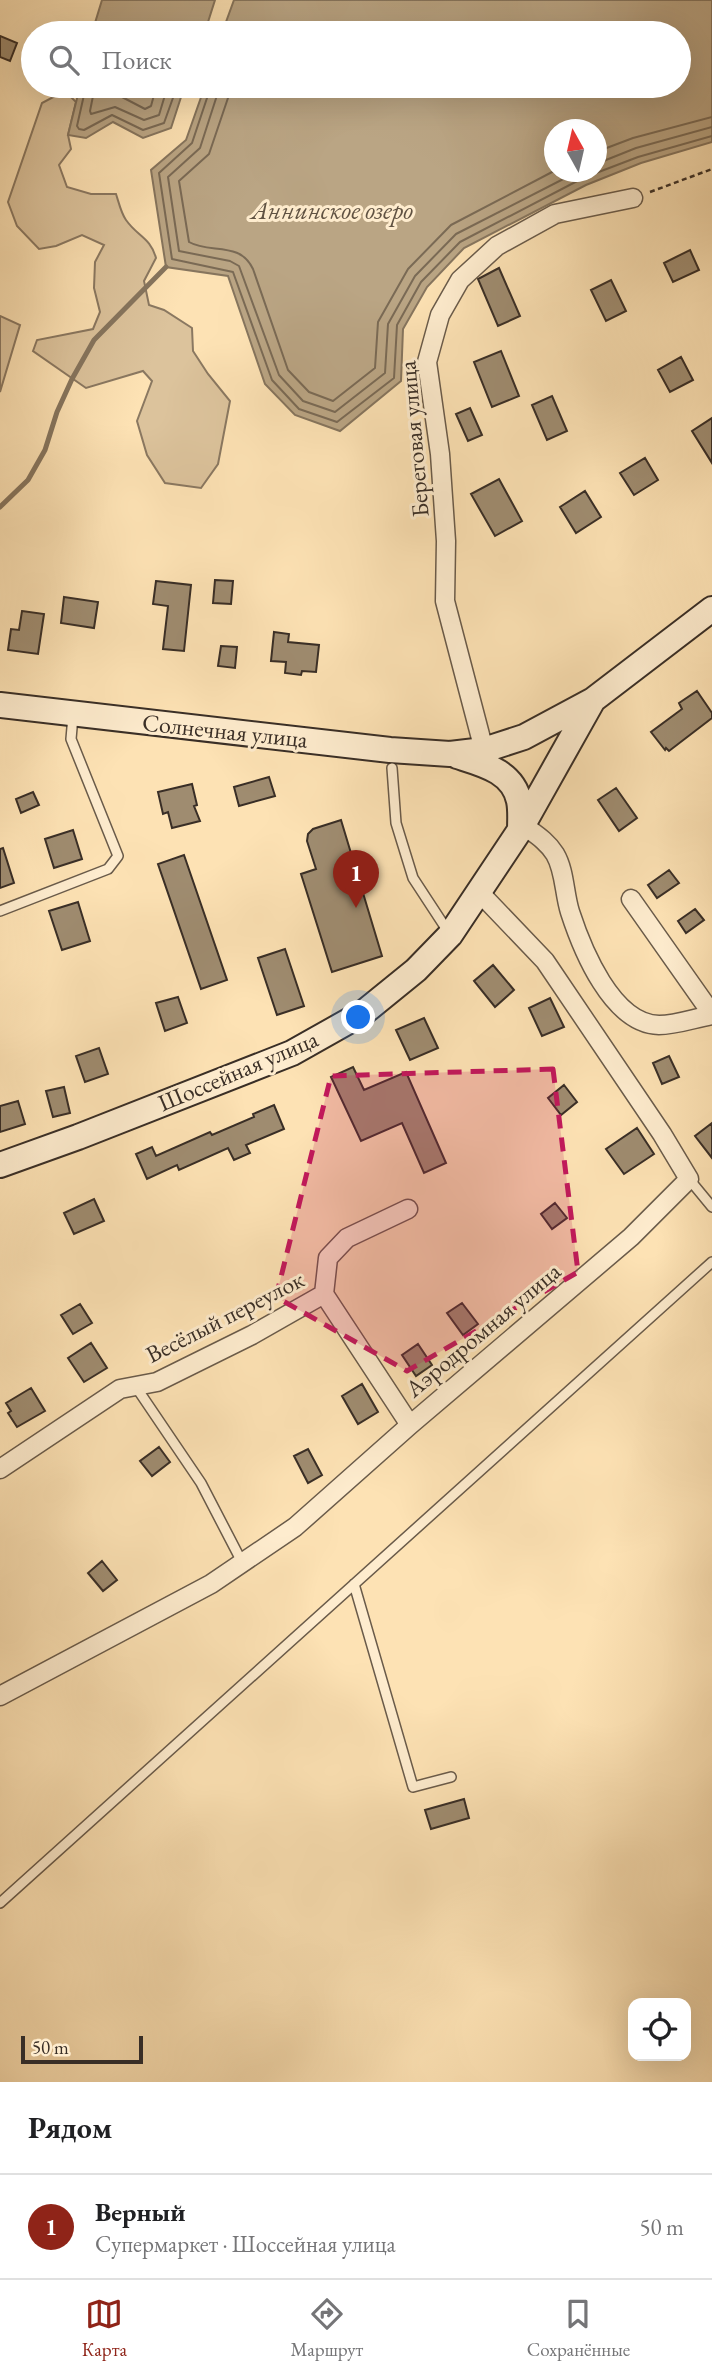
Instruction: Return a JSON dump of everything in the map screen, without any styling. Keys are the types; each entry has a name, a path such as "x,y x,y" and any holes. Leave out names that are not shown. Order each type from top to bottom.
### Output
{"main road":[{"path":"450,754 484,750 524,737 593,700 712,609"},
{"name":"Шоссейная улица","path":"0,1165 292,1053 363,1013 416,970 450,935 522,827 593,700"},
{"name":"Солнечная улица","path":"0,705 450,754"},
{"path":"450,754 497,769 513,787 520,801 522,827"}],"street":[{"name":"Береговая улица","path":"484,750 445,601 446,541 440,454 427,362 440,315 460,280 497,246 555,214 633,198"},
{"path":"522,827 544,841 555,855 570,912 596,974 614,1000 634,1018 658,1025 712,1015 631,899"},
{"path":"480,893 545,961 690,1179"},
{"name":"Аэродромная улица","path":"0,1696 211,1584 295,1527 631,1237 690,1179"},
{"name":"Весёлый переулок","path":"0,1469 120,1389 158,1382 252,1335 324,1294 328,1258 347,1238 408,1209"},
{"path":"324,1294 410,1425"}],"lane":[{"path":"0,911 108,869 118,856 71,738 73,714"},
{"path":"392,768 396,823 412,878 450,935"},
{"path":"690,1179 712,1207"},
{"path":"0,1902 712,1262"},
{"path":"136,1387 201,1483 243,1564"},
{"path":"354,1584 413,1787 451,1777"}],"path":[{"path":"633,198 712,169"}],"highlighted area":[{"path":"553,1069 578,1272 407,1371 276,1297 331,1076"}],"shaded area":[{"path":"51,98 72,98 76,102 68,135 71,149 59,165 67,187 91,194 116,194 124,217 147,241 156,258 144,281 149,305 164,310 192,328 193,351 230,401 218,464 201,488 165,483 147,455 137,421 152,381 143,371 86,388 33,351 37,340 93,329 100,312 94,288 95,262 104,245 82,235 56,246 39,249 17,226 8,202 42,103"},
{"path":"0,316 20,325 0,392"}],"water":[{"path":"102,0 215,0 208,21 96,21"},
{"name":"Аннинское озеро","path":"234,0 712,0 712,142 641,163 607,177 607,119 544,119 544,182 594,182 464,248 427,287 403,329 401,381 340,431 295,415 265,384 228,276 166,267 151,170 186,140 201,98 691,98 691,21 226,21"},
{"path":"77,98 181,98 171,128 143,138 113,122 86,138 68,135"}],"building":[{"path":"0,36 17,43 10,61 0,57"},
{"path":"690,250 699,270 673,282 664,263"},
{"path":"499,268 520,316 498,326 478,279"},
{"path":"611,280 626,311 606,321 591,290"},
{"path":"501,351 519,396 492,407 474,362"},
{"path":"681,357 693,380 670,392 658,370"},
{"path":"552,396 567,431 547,440 532,405"},
{"path":"470,408 482,435 468,441 456,414"},
{"path":"712,418 712,463 692,431"},
{"path":"645,458 658,480 634,495 620,473"},
{"path":"499,479 522,521 495,536 471,494"},
{"path":"585,491 601,517 576,533 560,507"},
{"path":"215,580 233,581 231,604 213,603"},
{"path":"156,581 191,585 184,651 163,649 168,606 153,604"},
{"path":"64,597 98,602 94,628 61,623"},
{"path":"22,611 44,614 38,654 8,650 11,629 19,630"},
{"path":"274,632 289,634 288,642 319,645 316,672 302,671 301,675 285,673 286,662 271,661"},
{"path":"221,646 237,647 235,668 218,666"},
{"path":"697,691 712,713 712,718 669,751 666,748 665,750 651,732 682,709 679,703"},
{"path":"269,777 275,796 239,806 234,787"},
{"path":"192,784 197,805 194,806 200,821 172,828 168,812 163,814 158,792"},
{"path":"616,788 637,818 619,831 598,800"},
{"path":"33,792 39,805 21,813 16,799"},
{"path":"341,820 382,956 332,972 301,874 316,869 307,841 308,834 313,829"},
{"path":"73,830 82,859 54,868 45,839"},
{"path":"3,848 14,883 0,888 0,849"},
{"path":"184,855 227,980 201,989 158,864"},
{"path":"669,870 679,883 657,898 648,885"},
{"path":"78,902 90,941 62,950 49,911"},
{"path":"695,909 704,920 686,933 678,921"},
{"path":"285,949 304,1006 277,1015 258,958"},
{"path":"493,965 514,990 495,1007 474,981"},
{"path":"178,997 187,1023 165,1031 156,1003"},
{"path":"550,998 564,1027 542,1036 529,1008"},
{"path":"424,1018 438,1048 410,1060 396,1030"},
{"path":"99,1048 108,1074 85,1082 76,1056"},
{"path":"669,1056 679,1077 662,1084 653,1063"},
{"path":"353,1067 364,1090 406,1072 446,1163 424,1173 402,1123 361,1141 331,1077"},
{"path":"564,1085 577,1102 561,1115 548,1098"},
{"path":"64,1087 70,1113 53,1117 46,1091"},
{"path":"18,1101 25,1124 0,1132 0,1106"},
{"path":"274,1105 284,1129 246,1145 250,1153 234,1160 228,1148 179,1170 177,1165 147,1179 136,1154 152,1147 156,1156 210,1132 212,1135 254,1117 253,1114"},
{"path":"712,1123 712,1158 695,1136"},
{"path":"637,1128 654,1154 624,1174 606,1149"},
{"path":"94,1199 104,1221 74,1234 64,1213"},
{"path":"555,1203 567,1218 552,1229 541,1214"},
{"path":"462,1303 478,1324 463,1335 447,1313"},
{"path":"80,1304 92,1323 73,1334 61,1315"},
{"path":"91,1343 107,1368 84,1382 68,1358"},
{"path":"418,1344 432,1365 416,1376 402,1355"},
{"path":"362,1384 378,1412 358,1424 342,1396"},
{"path":"31,1388 45,1411 17,1427 8,1413 11,1411 6,1403"},
{"path":"159,1447 170,1462 152,1476 140,1461"},
{"path":"308,1449 322,1475 308,1483 294,1456"},
{"path":"102,1561 117,1580 103,1591 88,1573"},
{"path":"464,1799 469,1818 431,1829 425,1810"}],"waterway":[{"path":"0,507 28,480 45,450 57,412 94,340 166,267"}],"place":[{"name":"Верный","path":"356,908"}]}
